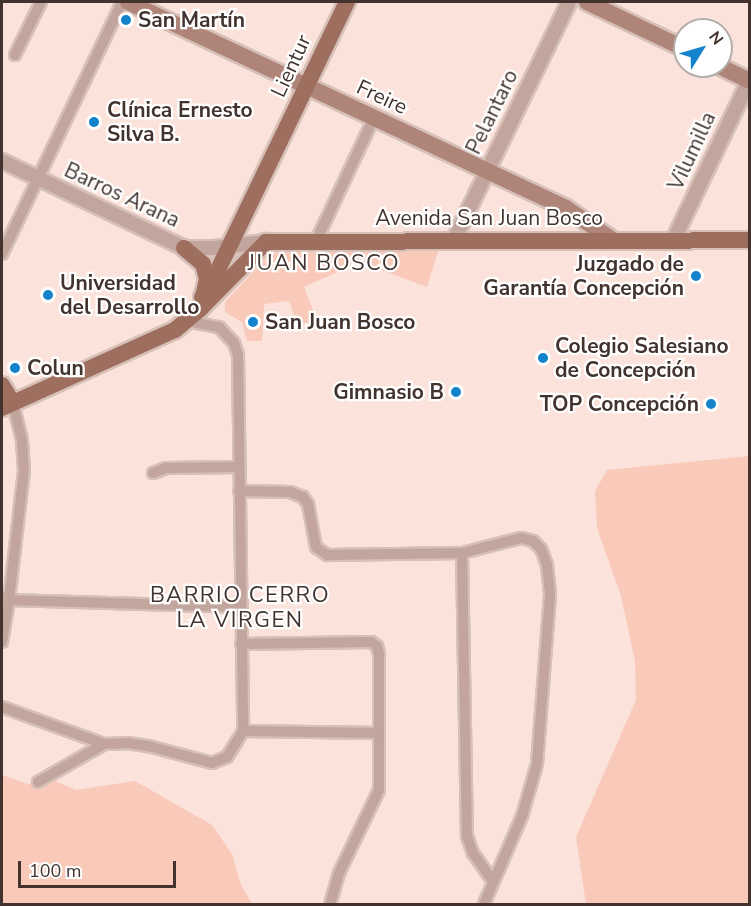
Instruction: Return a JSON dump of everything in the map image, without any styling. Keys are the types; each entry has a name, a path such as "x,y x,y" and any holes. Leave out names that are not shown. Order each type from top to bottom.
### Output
{"main road":[{"name":"Freire","path":"128,2 566,208 614,241"},
{"name":"Lientur","path":"187,321 229,247 347,2"},
{"path":"587,2 673,43"},
{"path":"733,73 749,80"},
{"name":"Avenida San Juan Bosco","path":"266,242 750,240"},
{"path":"2,385 7,406 162,336 187,321 266,242"},
{"path":"184,248 196,255 205,268 207,279 202,296"}],"street":[{"path":"15,55 41,2"},
{"path":"2,254 122,2"},
{"name":"Pelantaro","path":"454,240 568,2"},
{"name":"Vilumilla","path":"673,241 749,80"},
{"path":"316,241 374,118"},
{"name":"Barros Arana","path":"2,161 184,248 229,247"},
{"name":"Avenida San Juan Bosco","path":"229,247 266,242"},
{"path":"2,707 104,744 129,743 216,763 227,758 243,731 237,349 219,327 187,321"},
{"path":"2,642 5,599 24,470 22,440 7,406"},
{"path":"153,473 166,468 239,467"},
{"path":"239,491 290,492 303,497 308,504 316,547 327,555 462,553 512,539 528,539 541,549 549,578 549,611 537,765 522,816 484,904"},
{"path":"462,553 467,836 473,853 493,882"},
{"path":"5,599 241,607"},
{"path":"241,644 371,642 377,646 380,654 379,790 342,867 330,904"},
{"path":"243,731 379,733"},
{"path":"38,782 104,744"}],"shaded area":[{"path":"289,246 439,248 427,287 360,262 304,287 317,321 298,324 289,301 264,304 262,341 247,341 242,322 225,312 225,302 266,258"},
{"path":"749,456 749,904 586,904 576,837 636,700 635,661 621,596 597,528 595,491 607,470"},
{"path":"2,775 28,784 55,781 76,790 135,781 212,825 232,854 241,885 252,904 2,904"}],"place":[{"name":"San Martín","path":"126,20"},
{"name":"Clínica Ernesto Silva B.","path":"94,122"},
{"name":"Juzgado de Garantía Concepción","path":"696,276"},
{"name":"Universidad del Desarrollo","path":"48,295"},
{"name":"San Juan Bosco","path":"253,322"},
{"name":"Colegio Salesiano de Concepción","path":"543,358"},
{"name":"Colun","path":"15,368"},
{"name":"Gimnasio B","path":"456,392"},
{"name":"TOP Concepción","path":"711,404"}],"district":[{"name":"JUAN BOSCO","path":"324,264"},
{"name":"BARRIO CERRO LA VIRGEN","path":"240,608"}]}
